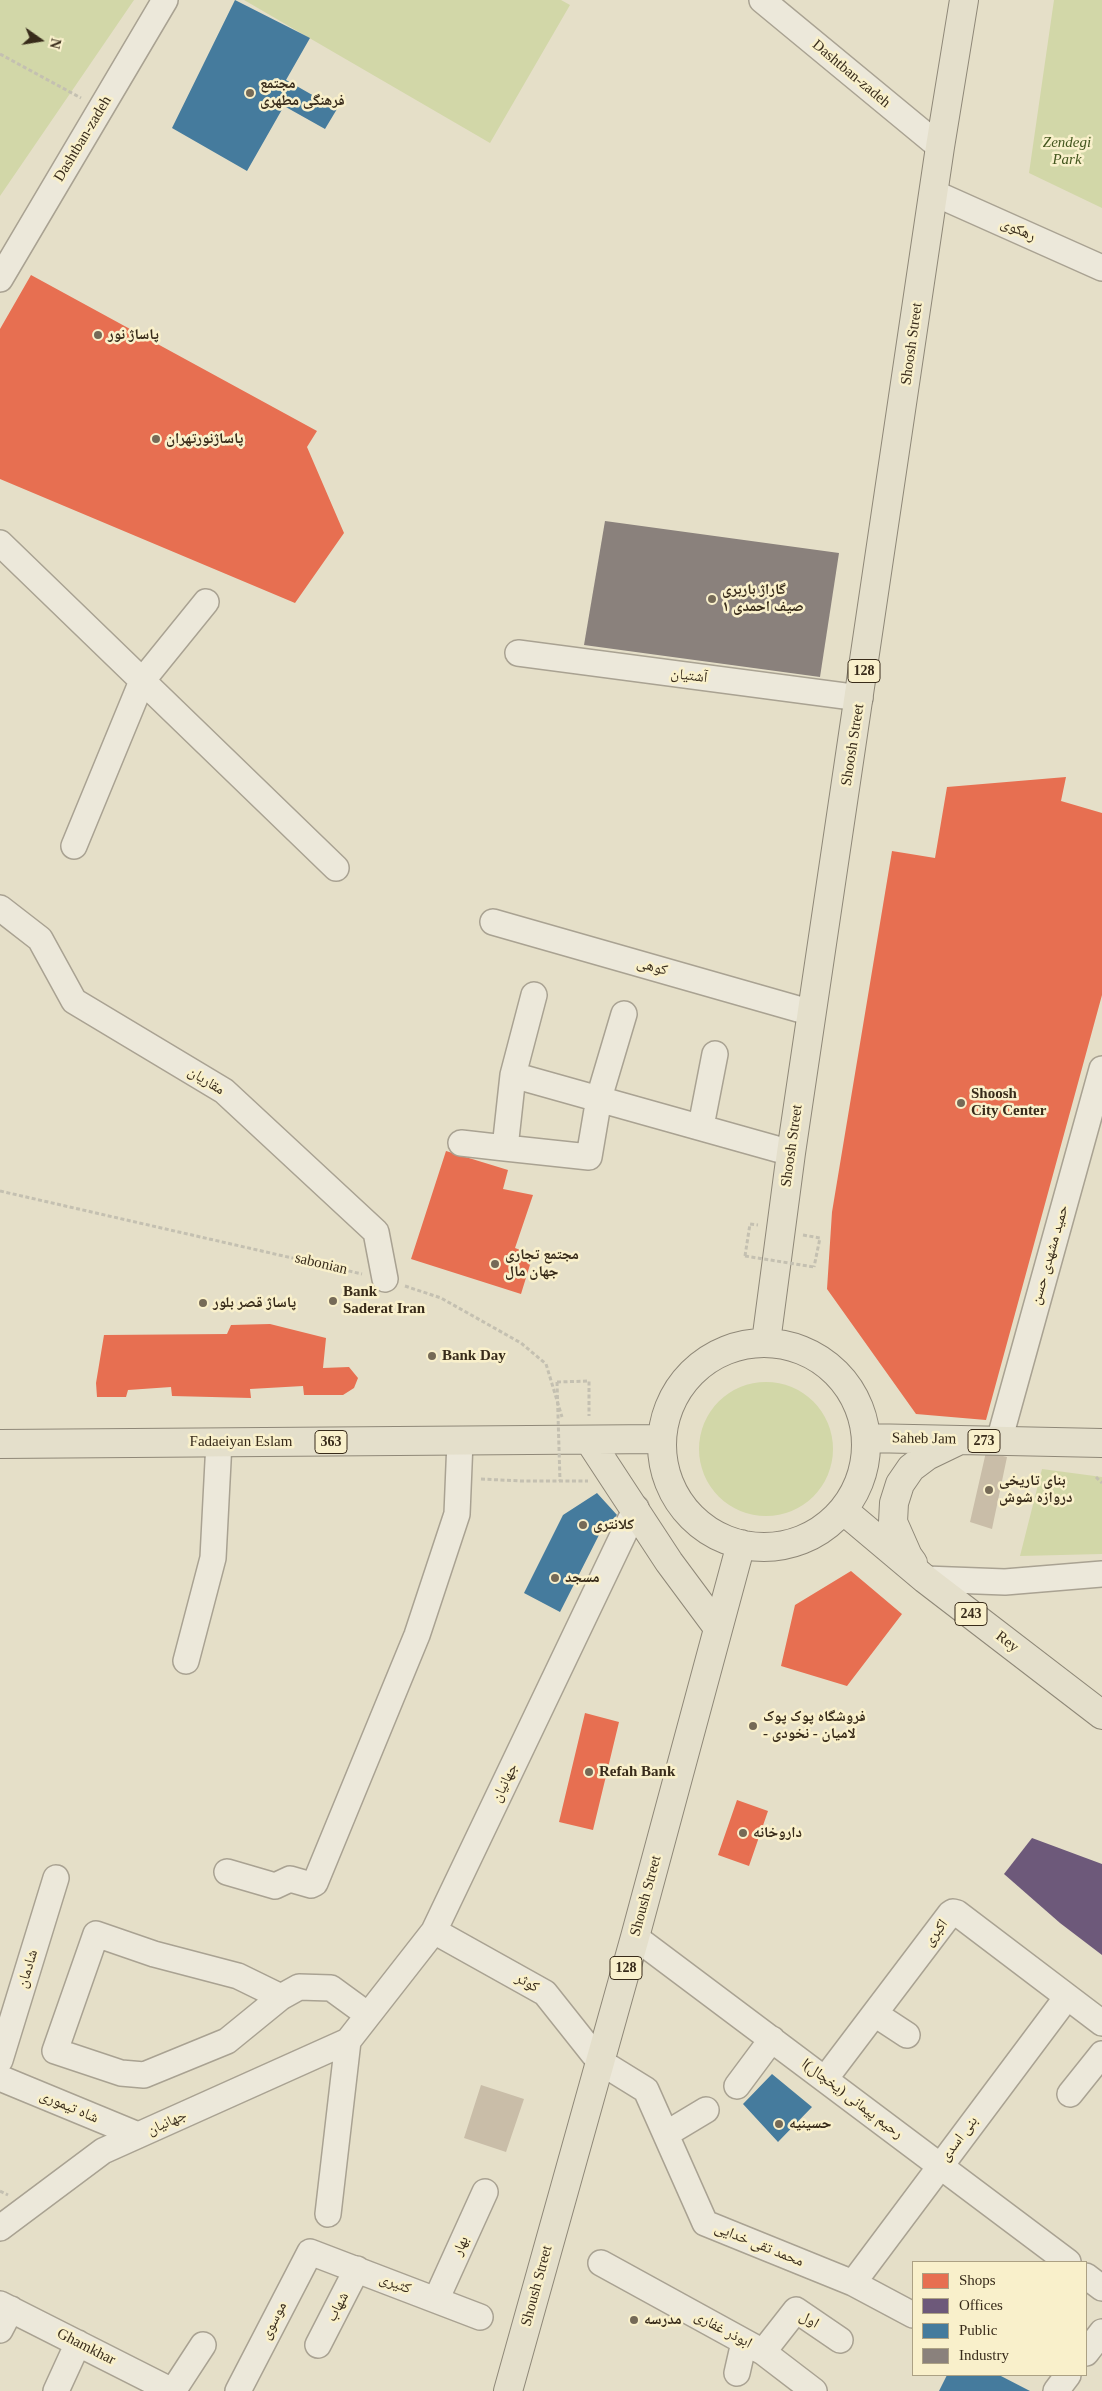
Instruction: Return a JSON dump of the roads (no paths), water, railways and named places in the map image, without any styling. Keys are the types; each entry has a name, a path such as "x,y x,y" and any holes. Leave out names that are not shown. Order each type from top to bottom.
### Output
{"main road":[{"name":"Shoosh Street","path":"766,1342 791,1153 860,698 940,147 964,0"},
{"path":"766,1342 791,1346 814,1355 835,1370 851,1390 862,1413 866,1438 865,1464 857,1488 843,1510 824,1528 801,1540 776,1546 741,1544 726,1540 703,1527 685,1509 671,1487 664,1462 662,1439 668,1411 679,1388 696,1369 716,1354 740,1345 766,1342"},
{"name":"Saheb Jam","path":"866,1438 1102,1443"},
{"name":"Fadaeiyan Eslam","path":"0,1444 662,1439"},
{"path":"579,1440 636,1508 670,1562 718,1628"},
{"path":"925,1579 908,1556 900,1539 894,1522 894,1503 900,1484 911,1468 927,1456 962,1440"},
{"name":"Rey","path":"843,1510 925,1579 1102,1714"},
{"name":"Shoush Street","path":"508,2391 635,1937 741,1544"}],"street":[{"name":"Dashtban-zadeh","path":"0,279 166,0"},
{"name":"Dashtban-zadeh","path":"762,0 940,147"},
{"name":"رهکوی","path":"934,193 1102,268"},
{"path":"0,544 336,868"},
{"path":"74,846 142,681 206,602"},
{"name":"آشتیان","path":"518,654 860,698"},
{"name":"مقاریان","path":"0,908 40,939 74,1002 224,1091 376,1232 385,1279"},
{"name":"کوهی","path":"493,922 812,1013"},
{"path":"505,1148 513,1075 534,995"},
{"path":"461,1143 589,1157 599,1098 624,1014"},
{"path":"701,1126 715,1054"},
{"name":"حمید مشهدی حسن","path":"999,1441 1102,1069"},
{"path":"513,1075 701,1126 791,1153"},
{"path":"228,1872 275,1886 290,1879 311,1886 315,1883 417,1635 457,1514 460,1440"},
{"path":"186,1661 213,1558 219,1442"},
{"name":"جهانیان","path":"0,2228 104,2151 348,2041 434,1932 636,1508"},
{"path":"925,1579 1005,1582 1102,1574"},
{"name":"شادمان","path":"0,2060 56,1878"},
{"name":"اکبری","path":"825,2079 953,1912 957,1913 1102,2024"},
{"name":"کوثر","path":"434,1932 545,1993 599,2061"},
{"path":"281,1998 238,1976 154,1954 96,1934 55,2051 121,2073 144,2075 227,2041 281,1998 300,1987 332,1988 368,2015"},
{"name":"رحیم پیمانی (یخچال)ا","path":"635,1937 1067,2261"},
{"name":"بنی اسدی","path":"853,2283 939,2165 1067,1997"},
{"path":"875,2014 907,2035"},
{"path":"737,2086 772,2039"},
{"path":"328,2214 348,2041"},
{"path":"1070,2094 1102,2054"},
{"name":"محمد تقی خدایی","path":"599,2061 646,2090 705,2223 853,2283 912,2314"},
{"name":"شاه تیموری","path":"0,2078 138,2136"},
{"path":"666,2134 706,2110"},
{"name":"بهار","path":"436,2300 485,2192"},
{"name":"کثیری","path":"310,2252 480,2317"},
{"name":"موسوی","path":"238,2391 310,2252"},
{"name":"ابوذر غفاری","path":"601,2264 754,2347 812,2391"},
{"name":"شهاب","path":"318,2345 358,2269"},
{"path":"1087,2277 1102,2288"},
{"name":"اول","path":"754,2347 796,2310 840,2340"},
{"name":"Ghamkhar","path":"4,2314 78,2343 145,2385 173,2391"},
{"path":"1087,2351 1102,2332"},
{"path":"56,2391 78,2343"},
{"path":"173,2391 202,2345"},
{"path":"737,2373 754,2347"},
{"path":"1056,2391 1067,2376"}],"place":[{"name":"مجتمع فرهنگی مطهری","path":"250,93"},
{"name":"پاساژ نور","path":"98,335"},
{"name":"پاساژنورتهران","path":"156,439"},
{"name":"گاراژ باربری صیف احمدی ۱","path":"712,599"},
{"name":"Shoosh City Center","path":"961,1103"},
{"name":"مجتمع تجاری جهان مال","path":"495,1264"},
{"name":"Bank Saderat Iran","path":"333,1301"},
{"name":"پاساژ قصر بلور","path":"203,1303"},
{"name":"Bank Day","path":"432,1356"},
{"name":"بنای تاریخی دروازه شوش","path":"989,1490"},
{"name":"کلانتری","path":"583,1525"},
{"name":"مسجد","path":"555,1578"},
{"name":"فروشگاه پوک پوک - لاميان - نخودی","path":"753,1726"},
{"name":"Refah Bank","path":"589,1772"},
{"name":"داروخانه","path":"743,1833"},
{"name":"حسینیه","path":"779,2124"},
{"name":"مدرسه","path":"634,2320"}],"park label":[{"name":"Zendegi Park","path":"1067,152"}]}
